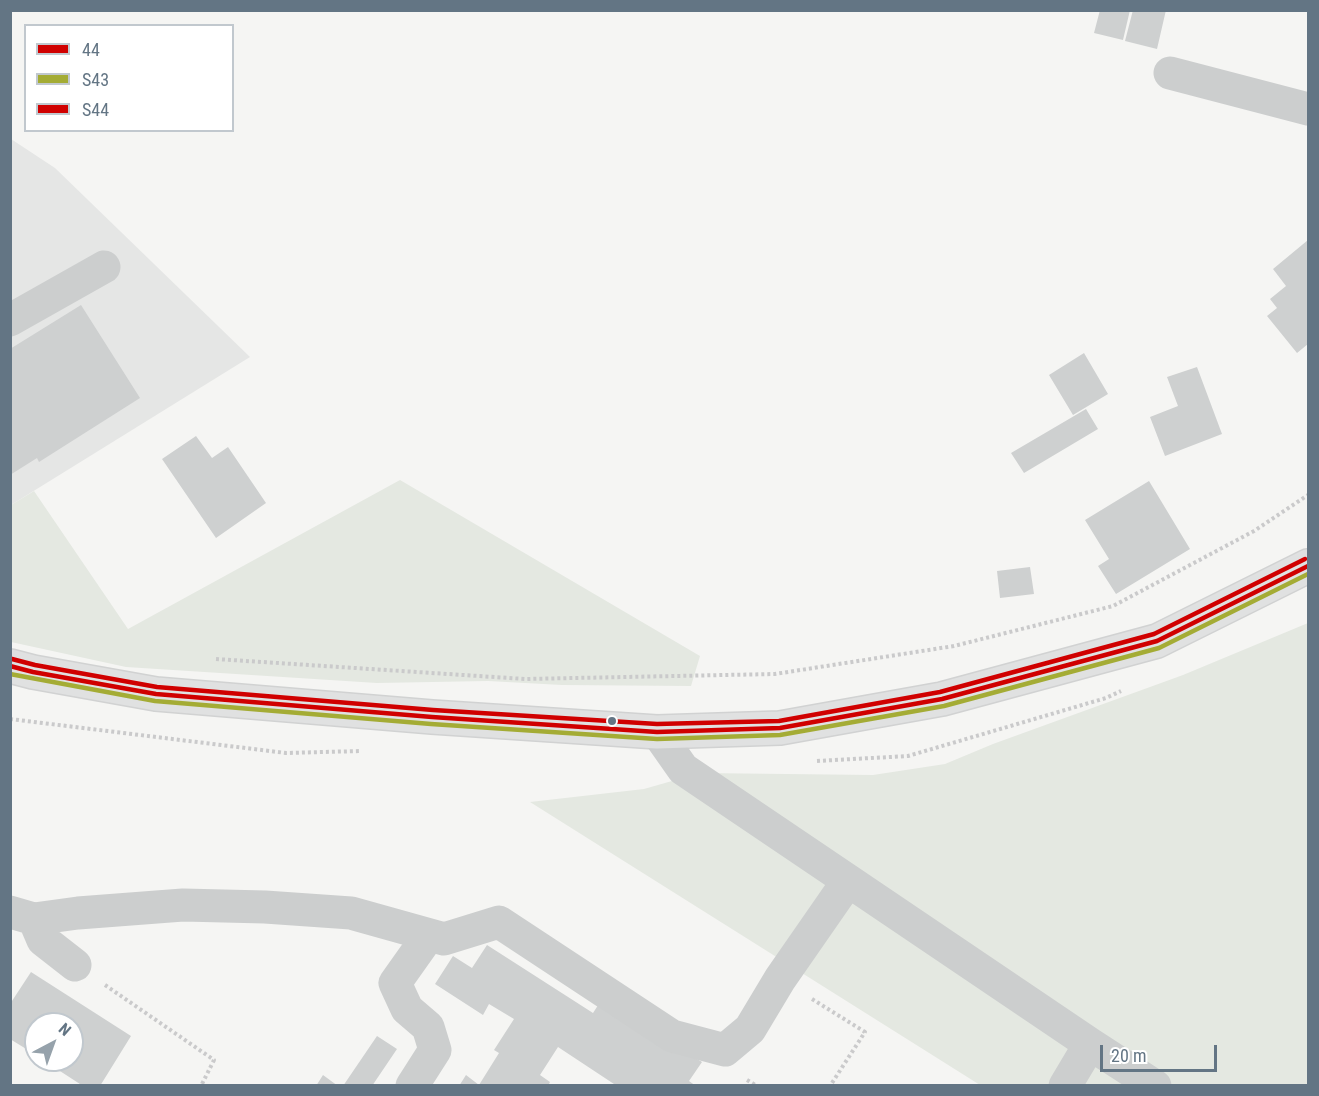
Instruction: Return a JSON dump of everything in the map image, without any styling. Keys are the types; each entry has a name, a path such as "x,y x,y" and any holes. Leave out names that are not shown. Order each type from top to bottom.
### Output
{"highway":[{"path":"10,666 156,694 432,717 657,732 780,728 942,699 1156,641 1308,566"}],"street":[{"path":"1170,73 1308,109"},
{"path":"10,320 104,267"},
{"path":"657,732 683,769 1155,1086"},
{"path":"22,916 183,905 265,907 351,914 444,939 500,922 672,1035 724,1050 750,1029 780,979 848,881"},
{"path":"22,916 43,940 75,965"},
{"path":"412,1086 435,1050 428,1027 407,1009 395,983 429,935"},
{"path":"1065,1086 1090,1044"}],"path":[{"path":"205,658 525,679 775,674 954,646 1113,606 1254,531 1308,495"},
{"path":"75,965 214,1060 201,1086"},
{"path":"780,979 865,1032 830,1086"}],"shaded area":[{"path":"11,139 55,168 250,357 11,505"},
{"path":"400,480 700,656 691,686 562,685 488,681 377,683 126,667 11,642 11,505 34,491 128,629"},
{"path":"1308,623 1308,1085 980,1085 530,802 644,789 700,773 873,775 945,764 993,744 1183,675"}],"building":[{"path":"1100,10 1130,10 1123,40 1094,33"},
{"path":"1133,10 1166,10 1157,49 1125,41"},
{"path":"1308,240 1308,344 1297,353 1267,316 1277,308 1270,299 1286,286 1273,269"},
{"path":"81,305 140,398 39,462 37,458 10,475 10,349"},
{"path":"1084,353 1108,394 1073,415 1049,375"},
{"path":"1197,367 1222,434 1165,456 1150,417 1178,406 1167,377"},
{"path":"1086,409 1098,429 1024,473 1011,453"},
{"path":"196,436 212,458 228,447 266,503 216,538 162,459"},
{"path":"1149,481 1190,549 1116,594 1098,566 1109,559 1085,520"},
{"path":"1030,567 1034,594 1000,598 997,571"},
{"path":"487,945 593,1013 602,999 702,1062 689,1081 696,1086 617,1086 558,1047 540,1075 550,1082 548,1086 459,1086 466,1075 479,1085 499,1053 494,1050 514,1019 489,1004 483,1015 435,984 453,956 472,968"},
{"path":"31,972 131,1036 100,1086 83,1086 61,1072 84,1072 84,1012 24,1012 24,1048 10,1039 10,1004"},
{"path":"377,1036 397,1049 372,1086 343,1086"},
{"path":"323,1075 338,1086 316,1086"}],"transit line":[{"name":"S44","path":"12,659 157,687 433,710 657,724 779,721 940,692 1154,634 1305,559"},
{"name":"44","path":"10,666 156,694 432,717 657,732 780,728 942,699 1157,641 1308,566"},
{"name":"S43","path":"10,674 155,701 431,724 657,739 780,735 944,706 1159,648 1308,574"}]}
